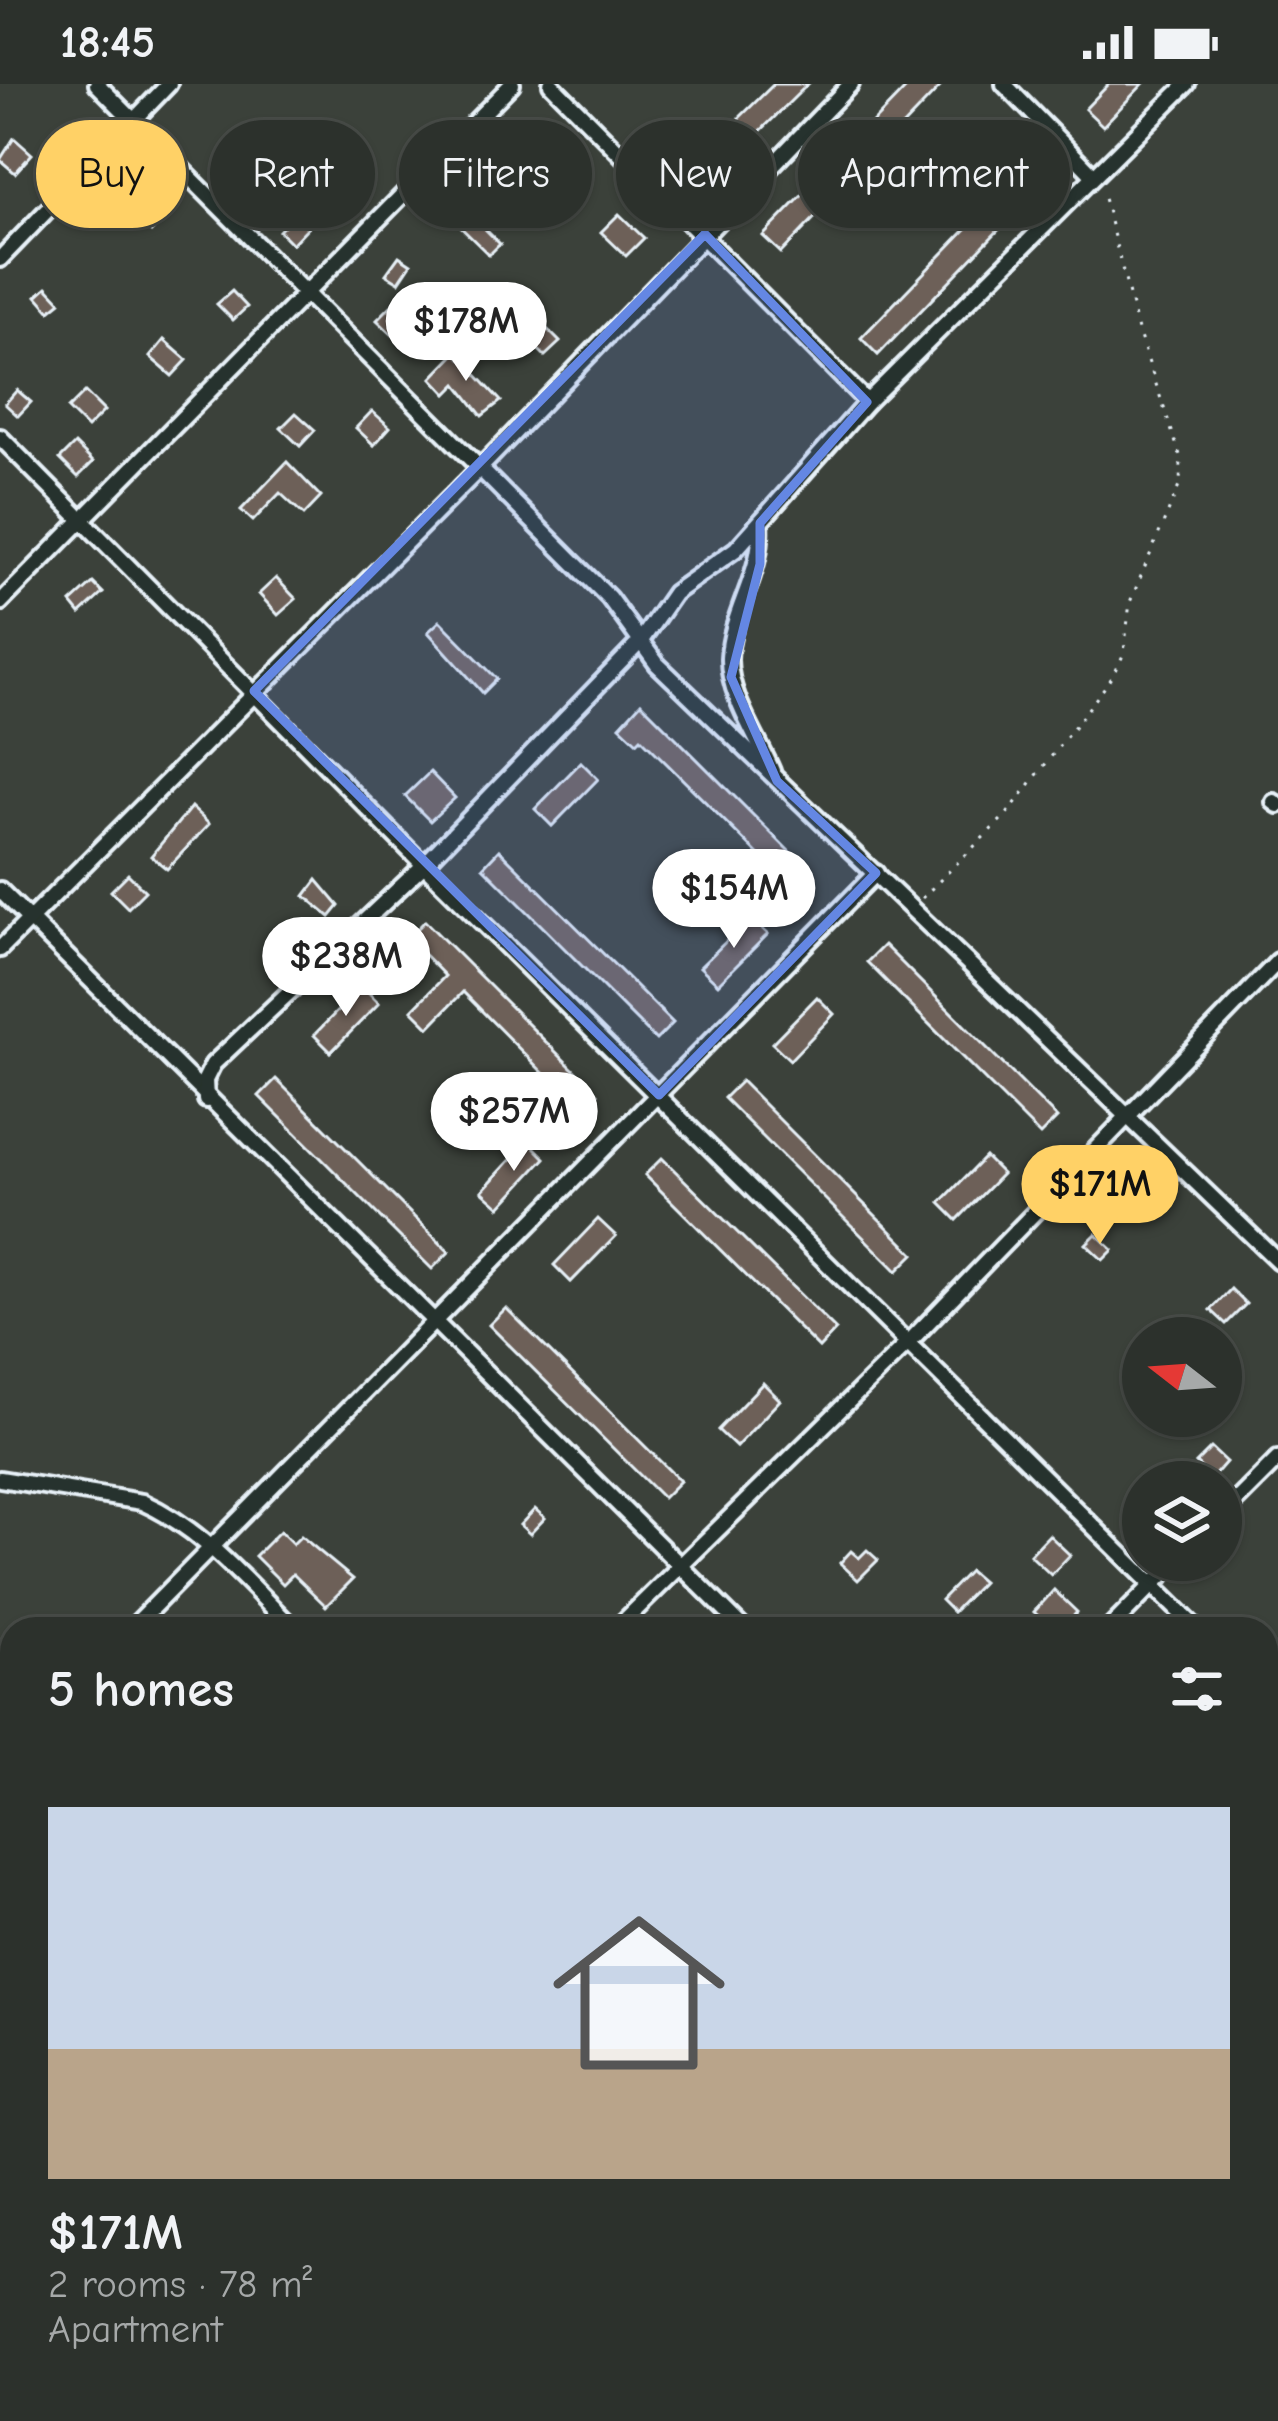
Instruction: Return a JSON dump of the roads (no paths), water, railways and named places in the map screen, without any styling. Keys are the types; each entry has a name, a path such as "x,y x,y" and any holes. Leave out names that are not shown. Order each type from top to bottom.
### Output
{"street":[{"path":"97,84 134,120 169,84"},
{"path":"0,603 512,84"},
{"path":"551,84 867,402"},
{"path":"0,949 478,470 851,84"},
{"path":"1004,84 1094,176"},
{"path":"206,1100 205,1080 213,1064 424,865 640,642 674,592 736,549 867,402 1187,84"},
{"path":"186,172 609,598 640,642 777,781 1278,1261"},
{"path":"0,259 36,222"},
{"path":"0,437 424,865 1185,1617"},
{"path":"760,523 760,564 729,655 731,676 777,781"},
{"path":"142,1617 876,874"},
{"path":"0,890 206,1100 732,1617"},
{"path":"627,1617 909,1342 1278,961"},
{"path":"1242,1495 1278,1459"},
{"path":"0,1479 142,1502 211,1546 282,1617"},
{"path":"1120,1617 1155,1581"}]}
